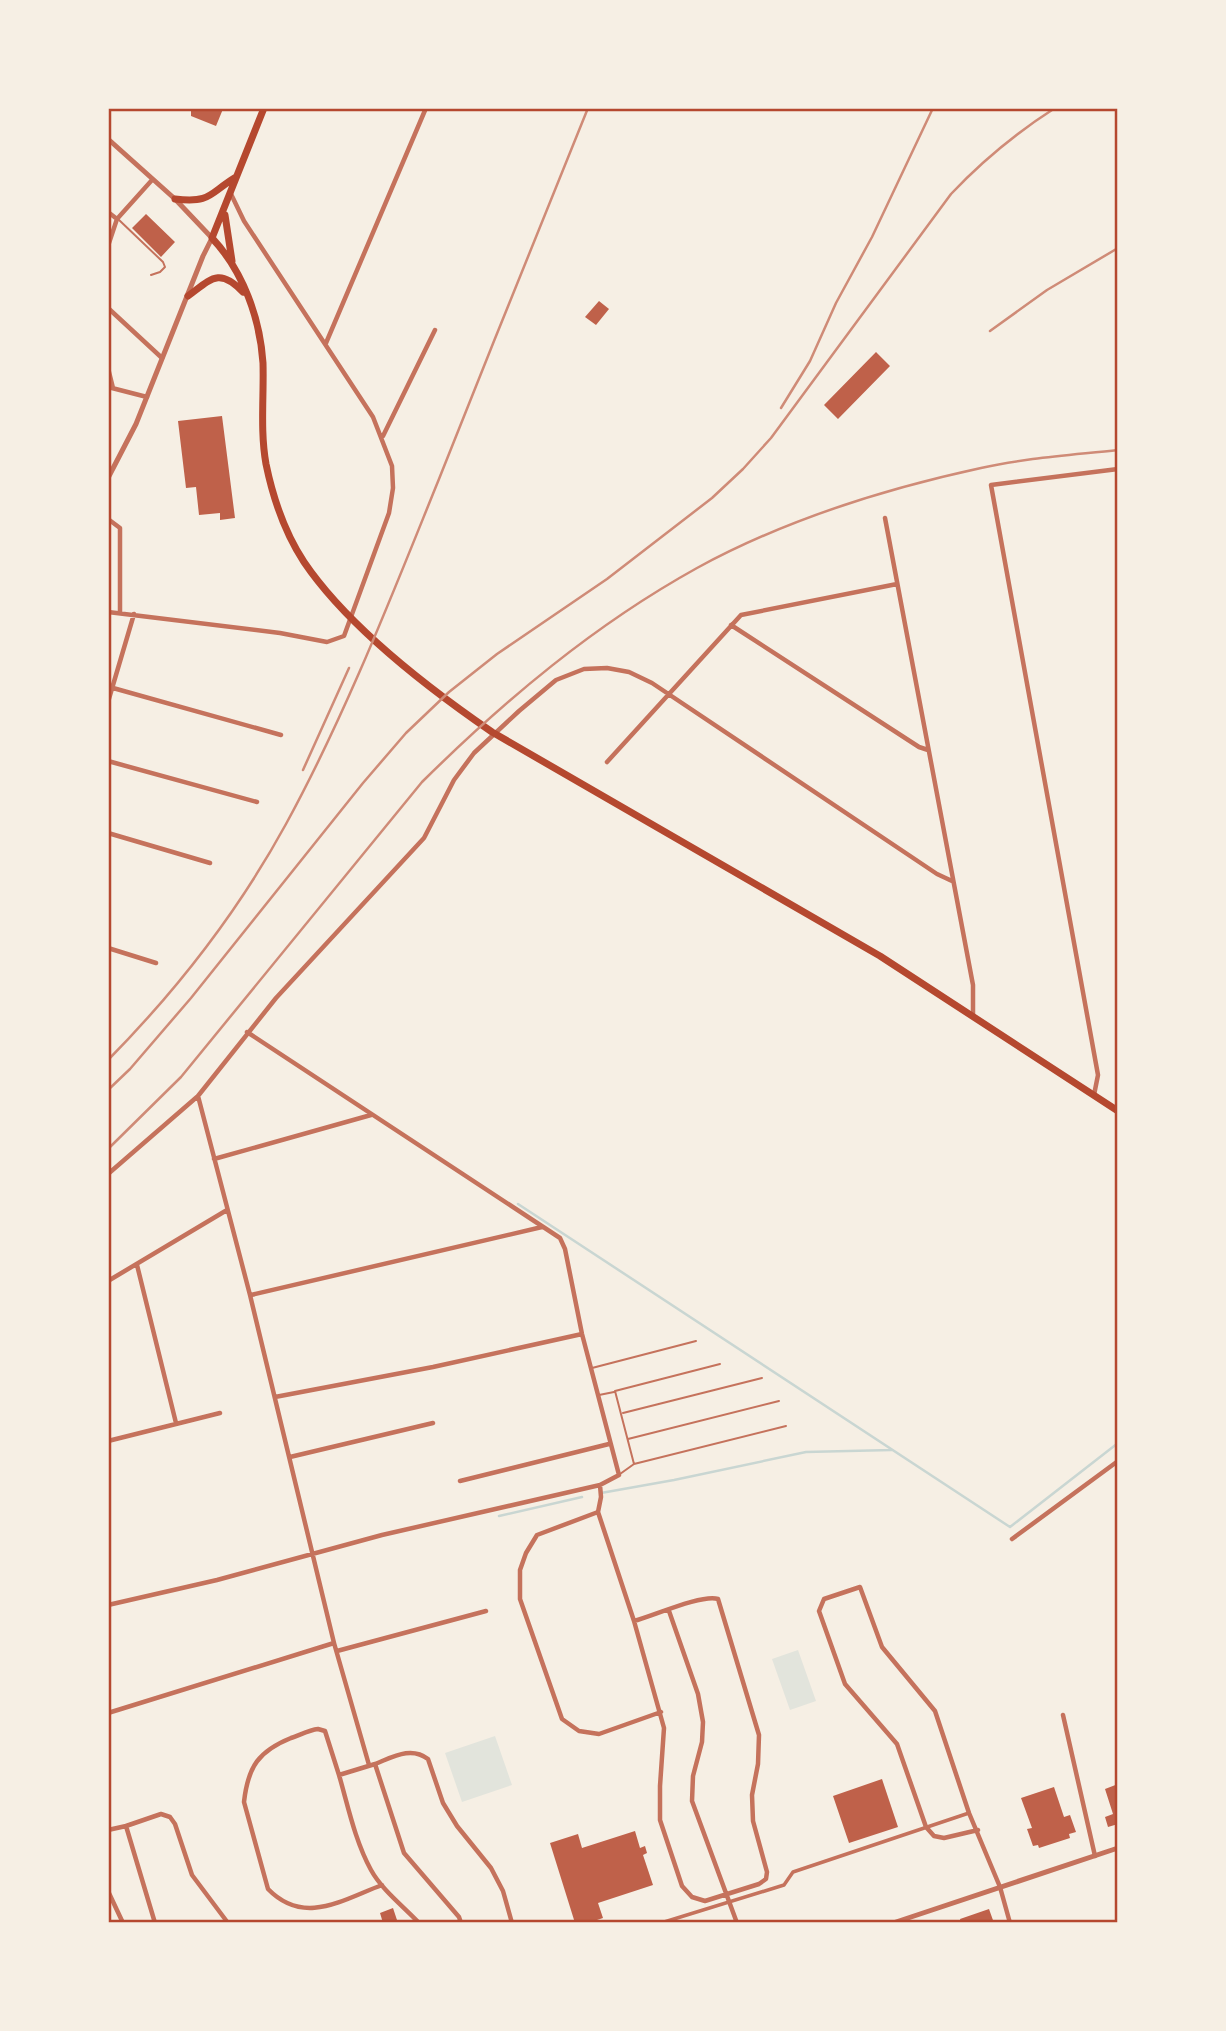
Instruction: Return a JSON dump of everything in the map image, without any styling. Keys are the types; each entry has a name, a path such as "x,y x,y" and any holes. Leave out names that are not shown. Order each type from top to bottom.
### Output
{"main road":[{"path":"264,108 212,238 232,263 248,298 261,338 263,438 280,514 303,561 326,590 364,629 449,702 521,750 880,956 1118,1111"},
{"path":"175,200 202,200 210,197 236,176"},
{"path":"225,210 232,263"},
{"path":"188,296 210,279 218,277 233,282 248,298"}],"street":[{"path":"326,344 426,108"},
{"path":"108,139 212,238 136,424 108,478"},
{"path":"108,246 117,219 152,180"},
{"path":"108,612 327,642 344,636 389,513 393,488 392,466 373,417 244,221 231,194"},
{"path":"108,212 117,219"},
{"path":"108,308 162,358"},
{"path":"382,437 435,330"},
{"path":"108,368 111,387 147,397"},
{"path":"1094,1095 1098,1075 991,485 1118,469"},
{"path":"885,518 973,985 973,1015"},
{"path":"108,519 120,528 120,612"},
{"path":"607,762 741,615 897,584"},
{"path":"108,702 135,614"},
{"path":"731,625 919,747 928,750"},
{"path":"108,1174 198,1096 247,1032 424,838 454,780 474,753 556,680 584,668 629,672 652,683 937,874 952,881"},
{"path":"113,688 281,734"},
{"path":"108,761 257,802"},
{"path":"108,833 210,863"},
{"path":"108,948 156,963"},
{"path":"108,1605 217,1580 382,1535 600,1485 619,1475 582,1334 565,1249 560,1238 247,1032"},
{"path":"198,1096 250,1295 334,1643 372,1764 404,1853 459,1917 461,1923"},
{"path":"214,1158 373,1114"},
{"path":"108,1281 227,1210"},
{"path":"250,1295 543,1227"},
{"path":"137,1265 176,1423"},
{"path":"275,1397 433,1367 582,1334"},
{"path":"108,1441 220,1413"},
{"path":"290,1457 433,1423"},
{"path":"460,1481 610,1444"},
{"path":"1012,1539 1118,1461"},
{"path":"600,1485 598,1512 661,1712 664,1728 660,1820 682,1886 692,1897 705,1901 759,1884 766,1879 764,1858 753,1821 752,1795 758,1764 759,1735 718,1600 711,1597 634,1621"},
{"path":"598,1512 537,1535 520,1570 520,1598 562,1719 579,1731 599,1734 661,1712"},
{"path":"978,1830 944,1838 934,1836 926,1827 897,1744 845,1685 819,1611 824,1599 860,1587 882,1647 935,1711 969,1813 978,1830 1000,1887 1010,1923"},
{"path":"337,1651 486,1611"},
{"path":"669,1611 698,1694 703,1722 702,1742 693,1776 692,1801 737,1923"},
{"path":"108,1713 334,1643"},
{"path":"1063,1715 1095,1856"},
{"path":"382,1885 313,1909 301,1909 278,1899 268,1889 244,1801 245,1790 263,1752 274,1745 318,1729 325,1731 359,1844 371,1870 419,1923"},
{"path":"339,1775 406,1752 415,1752 428,1759 443,1803 457,1826 491,1868 503,1891 512,1923"},
{"path":"661,1923 783,1885 793,1872 969,1813"},
{"path":"108,1830 161,1814 170,1817 192,1875 228,1923"},
{"path":"126,1826 155,1923"},
{"path":"893,1923 1118,1848"},
{"path":"108,1891 123,1923"}],"lane":[{"path":"117,219 163,262 164,267 160,272 150,275"},
{"path":"591,1368 696,1341"},
{"path":"598,1396 720,1364"},
{"path":"621,1414 762,1378"},
{"path":"615,1391 634,1464"},
{"path":"628,1439 779,1401"},
{"path":"619,1475 634,1464 786,1426"}],"shaded area":[{"path":"798,1650 816,1701 790,1710 772,1659"},
{"path":"495,1736 512,1785 462,1802 445,1753"}],"building":[{"path":"191,108 223,109 216,126 191,116"},
{"path":"146,214 175,242 161,257 132,228"},
{"path":"599,301 609,309 596,325 585,317"},
{"path":"876,352 890,366 838,419 824,405"},
{"path":"222,416 235,518 220,520 220,513 199,515 196,487 186,488 178,421"},
{"path":"882,1779 898,1827 849,1843 833,1796"},
{"path":"1118,1784 1118,1824 1108,1827 1105,1817 1113,1814 1105,1789"},
{"path":"1054,1787 1064,1817 1070,1815 1076,1832 1069,1834 1070,1838 1039,1848 1038,1845 1033,1846 1027,1829 1032,1828 1021,1798"},
{"path":"635,1831 640,1848 645,1846 647,1853 643,1855 653,1885 598,1903 603,1918 588,1923 575,1923 550,1843 578,1834 582,1848"},
{"path":"393,1908 398,1923 383,1923 380,1913"},
{"path":"989,1909 994,1923 961,1923 960,1919"}],"waterway":[{"path":"518,1204 1010,1527 1118,1443"},
{"path":"601,1493 806,1452 891,1450"},
{"path":"499,1516 582,1497"}],"railway":[{"path":"108,1060 158,1006 227,918 268,856 308,782 386,610 588,108"},
{"path":"781,408 810,361 933,108"},
{"path":"108,1090 130,1069 191,998 406,733 449,692 497,654 607,579 712,498 743,469 771,438 951,194 1000,148 1055,108"},
{"path":"990,331 1047,290 1118,248"},
{"path":"108,1149 181,1077 422,782 518,693 622,614 730,551 800,521 872,496 998,465 1118,450"},
{"path":"303,770 349,668"}]}
